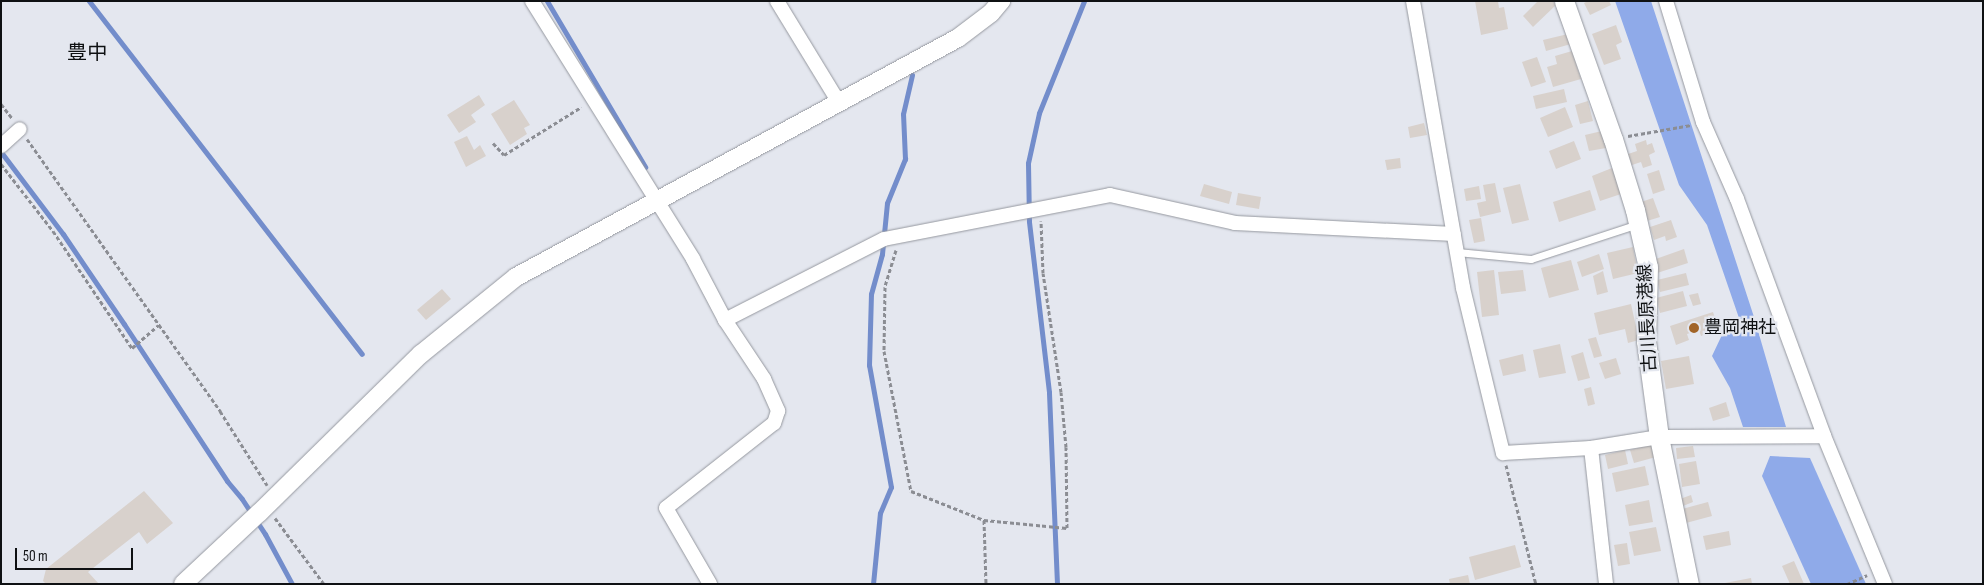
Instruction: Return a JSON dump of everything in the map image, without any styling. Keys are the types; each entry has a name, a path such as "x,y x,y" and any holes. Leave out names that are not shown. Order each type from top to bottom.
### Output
{"main road":[{"name":"古川長原港線","path":"1564,1 1613,139 1638,224 1648,267 1646,340 1658,437 1689,584"}],"street":[{"path":"532,1 693,259 725,320 764,379 778,411 774,423 666,508 710,584"},
{"path":"777,1 838,101"},
{"path":"183,584 421,354 516,277 838,101 958,38 991,13 1001,1"},
{"path":"1413,1 1463,288 1503,454 1591,448 1658,437 1824,436"},
{"path":"1666,1 1703,122 1736,199 1824,436 1885,584"},
{"path":"1,146 20,129"},
{"path":"725,320 884,239 1110,195 1235,222 1454,234"},
{"path":"1591,448 1606,584"}],"lane":[{"path":"1457,252 1531,259 1638,224"}],"path":[{"path":"493,143 504,155 593,100"},
{"path":"1613,139 1703,122"},
{"path":"20,129 220,411 269,489 266,505 324,584"},
{"path":"1,164 53,231 132,348 158,325"},
{"path":"899,236 886,287 884,351 911,491 984,520 1066,528 1066,447 1061,392 1043,272 1037,210"},
{"path":"1503,454 1536,584"},
{"path":"984,520 986,584"},
{"path":"1847,584 1873,572"}],"shaded area":[{"path":"1615,1 1651,1 1754,317 1786,427 1743,427 1730,388 1712,356 1729,320 1739,318 1707,225 1679,185"},
{"path":"1770,456 1810,458 1866,584 1811,584 1762,476"}],"building":[{"path":"1475,1 1498,1 1499,8 1504,7 1508,29 1481,35"},
{"path":"1538,1 1553,1 1556,5 1533,27 1523,16"},
{"path":"1588,1 1609,1 1611,5 1590,15 1584,3"},
{"path":"1616,25 1622,42 1616,45 1621,59 1604,65 1592,34"},
{"path":"1568,34 1571,44 1546,51 1543,40"},
{"path":"1572,51 1581,79 1553,87 1547,67 1557,64 1555,56"},
{"path":"1537,57 1546,82 1531,87 1522,62"},
{"path":"1564,89 1567,102 1536,109 1533,96"},
{"path":"479,95 485,105 471,115 476,122 459,133 447,115"},
{"path":"514,100 530,125 524,128 527,134 510,145 491,114"},
{"path":"1588,101 1593,121 1580,124 1575,105"},
{"path":"1565,107 1573,127 1548,137 1540,118"},
{"path":"1424,123 1427,135 1410,138 1408,127"},
{"path":"1602,131 1606,148 1589,151 1585,135"},
{"path":"467,136 474,150 480,145 486,156 466,167 454,142"},
{"path":"1646,140 1647,145 1652,143 1655,152 1649,155 1652,165 1643,168 1641,162 1632,165 1628,154 1637,151 1635,144"},
{"path":"1574,141 1581,159 1556,169 1549,151"},
{"path":"1400,158 1401,168 1387,170 1385,160"},
{"path":"1612,168 1621,194 1600,201 1592,176"},
{"path":"1659,170 1665,190 1653,194 1647,174"},
{"path":"1495,183 1501,212 1480,217 1477,203 1486,201 1483,185"},
{"path":"1204,184 1232,192 1229,204 1200,196"},
{"path":"1520,184 1529,220 1512,224 1503,188"},
{"path":"1479,186 1481,199 1466,201 1464,189"},
{"path":"1590,190 1596,210 1559,222 1553,202"},
{"path":"1238,193 1261,197 1259,209 1236,205"},
{"path":"1653,198 1660,217 1647,221 1641,202"},
{"path":"1481,218 1485,241 1474,243 1469,220"},
{"path":"1671,220 1677,237 1666,241 1665,236 1654,240 1650,227"},
{"path":"1633,247 1638,273 1613,279 1607,253"},
{"path":"1684,249 1688,263 1657,273 1653,260"},
{"path":"1599,254 1604,269 1582,277 1577,262"},
{"path":"1571,260 1579,290 1549,298 1541,268"},
{"path":"1494,270 1499,315 1482,317 1477,272"},
{"path":"1523,270 1526,291 1501,294 1498,272"},
{"path":"1603,271 1608,292 1597,295 1593,276"},
{"path":"1686,273 1689,285 1660,292 1657,280"},
{"path":"442,289 451,299 426,320 417,310"},
{"path":"1683,291 1687,306 1660,313 1656,298"},
{"path":"1698,293 1701,304 1693,306 1689,295"},
{"path":"1631,304 1639,340 1628,343 1625,329 1599,335 1594,313"},
{"name":"豊岡神社","path":"1713,312 1719,330 1701,336 1699,330 1687,334 1689,340 1676,345 1670,326"},
{"path":"1596,337 1602,356 1594,358 1588,339"},
{"path":"1560,344 1566,373 1539,378 1533,350"},
{"path":"1583,352 1590,378 1578,381 1571,356"},
{"path":"1523,354 1526,371 1503,376 1499,360"},
{"path":"1689,356 1694,384 1666,389 1661,361"},
{"path":"1616,358 1621,374 1605,379 1599,363"},
{"path":"1591,387 1595,404 1588,406 1584,389"},
{"path":"1726,402 1730,416 1713,421 1709,408"},
{"path":"1653,444 1656,457 1634,463 1630,450"},
{"path":"1693,446 1695,457 1677,459 1676,448"},
{"path":"1625,450 1628,464 1608,469 1605,455"},
{"path":"1696,461 1700,484 1682,487 1679,464"},
{"path":"1645,466 1649,485 1616,492 1612,473"},
{"path":"144,491 173,523 147,544 139,532 88,572 99,584 46,584 43,581 46,569"},
{"path":"1691,495 1693,502 1683,506 1680,499"},
{"path":"1649,500 1653,522 1629,526 1625,505"},
{"path":"1708,502 1712,516 1686,523 1682,509"},
{"path":"1656,527 1661,551 1634,556 1629,532"},
{"path":"1729,531 1731,545 1706,550 1703,536"},
{"path":"1627,543 1630,564 1618,566 1614,545"},
{"path":"1515,545 1521,567 1475,580 1469,557"},
{"path":"1794,561 1804,584 1790,584 1782,566"},
{"path":"1468,575 1470,584 1450,584 1449,579"},
{"path":"1751,578 1752,584 1725,584 1725,583"}],"waterway":[{"path":"89,1 362,354"},
{"path":"547,1 645,167"},
{"path":"1057,584 1049,392 1029,221 1028,163 1039,113 1084,1"},
{"path":"873,584 880,513 891,487 869,365 871,294 882,254 887,203 905,159 903,114 912,75"},
{"path":"1,152 63,234 227,481 242,499 265,534 292,584"}],"place":[{"name":"豊岡神社","path":"1694,328"}],"district":[{"name":"豊中","path":"87,53"}]}
